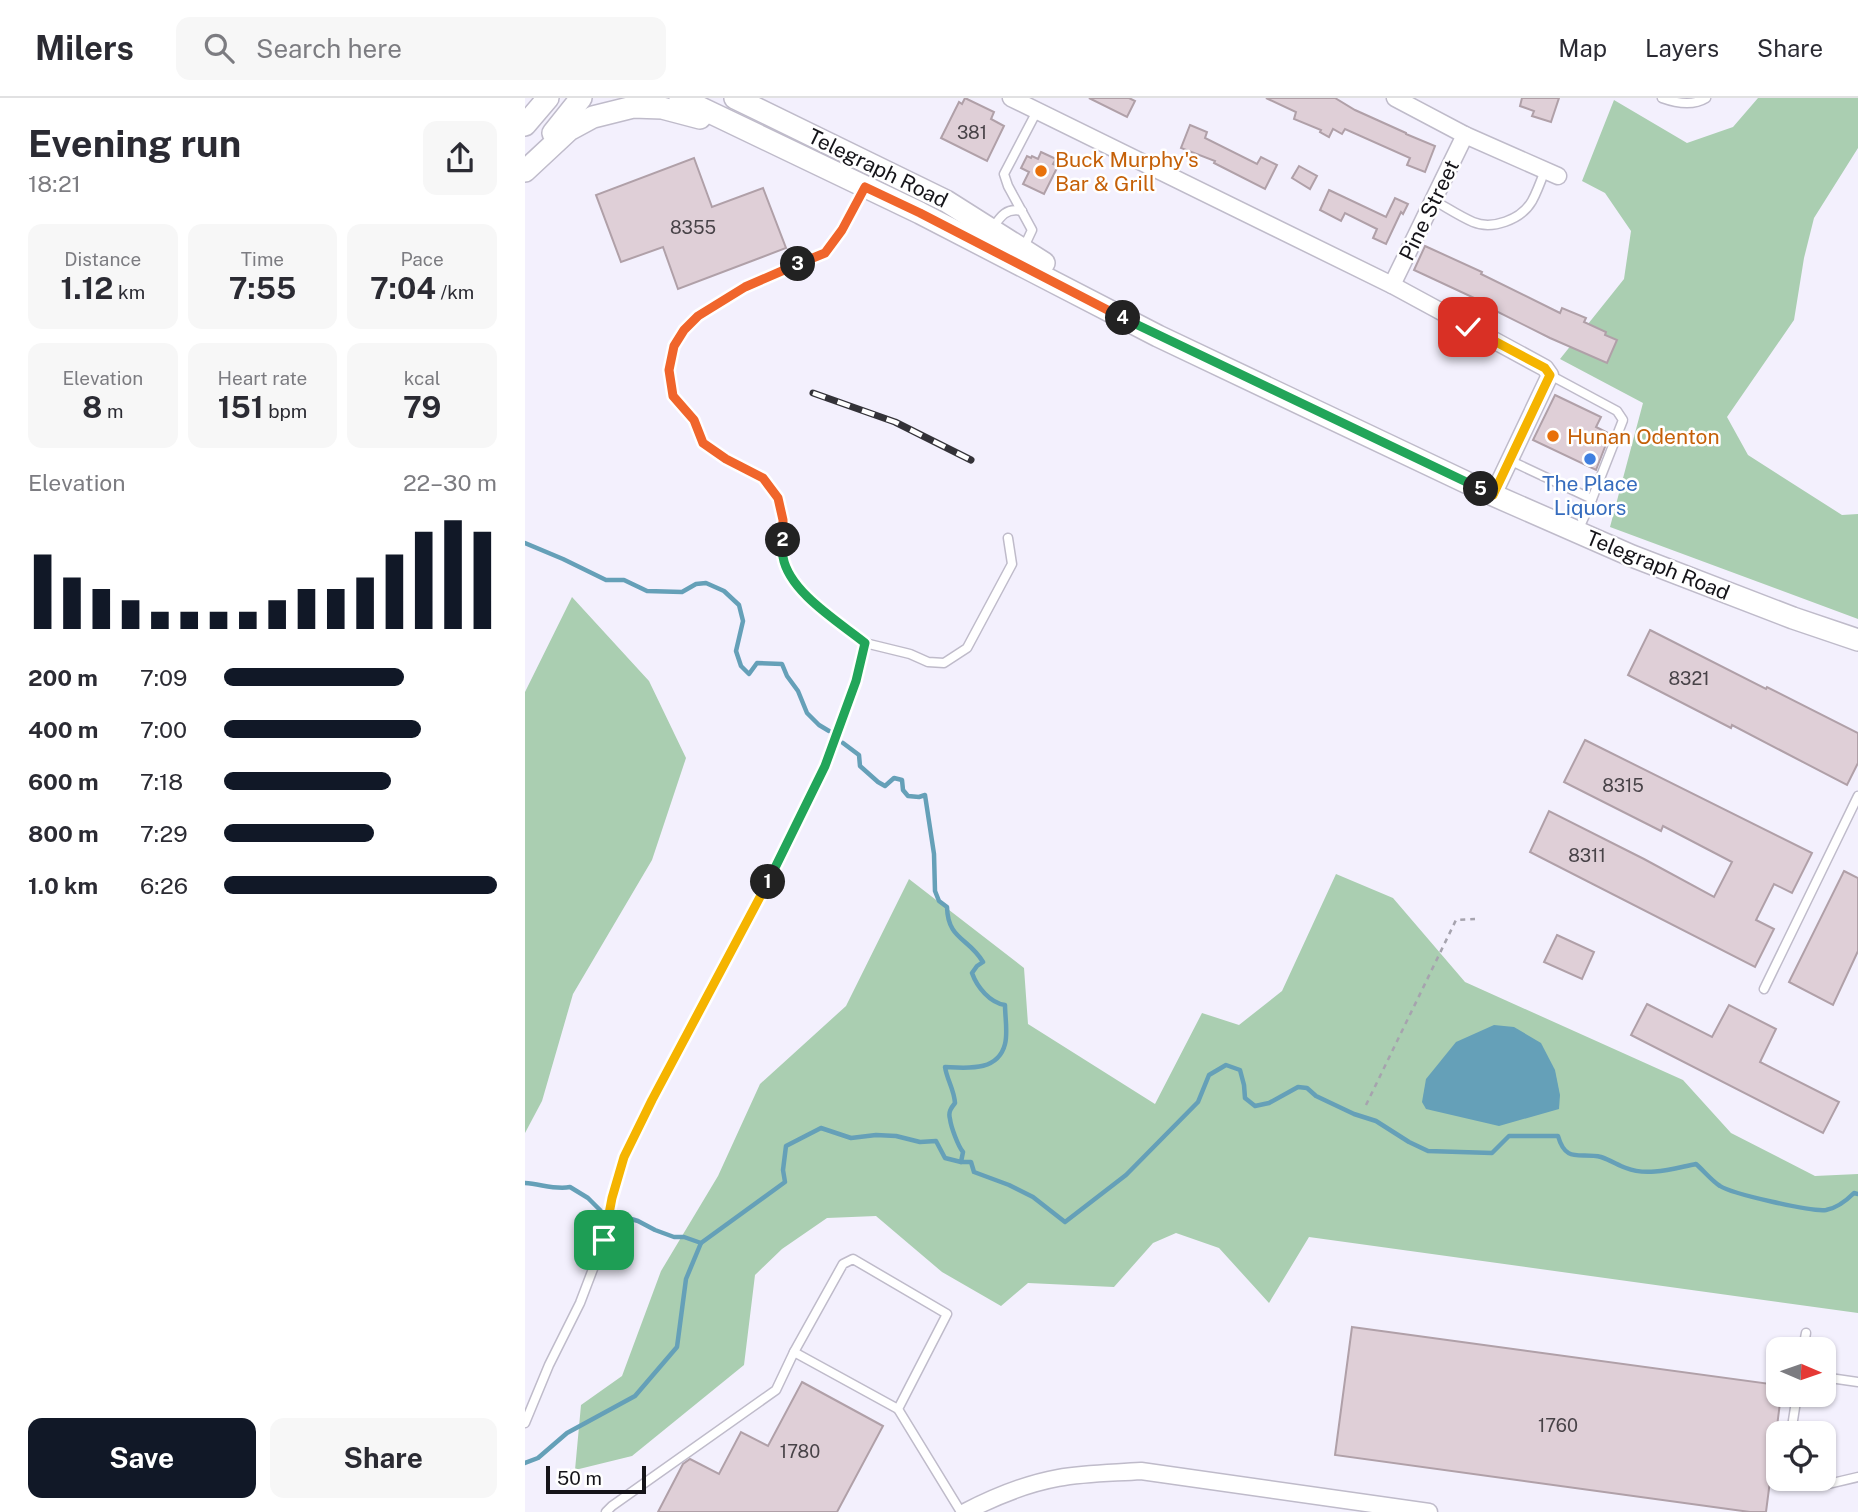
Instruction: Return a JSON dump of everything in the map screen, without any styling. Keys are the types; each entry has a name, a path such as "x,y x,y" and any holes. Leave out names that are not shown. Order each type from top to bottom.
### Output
{"main road":[{"path":"525,125 548,98"},
{"path":"525,169 582,98"},
{"name":"Telegraph Road","path":"680,98 920,213 1158,336 1493,495 1632,556 1858,640"},
{"name":"Telegraph Road","path":"735,98 946,201 1158,336"},
{"path":"765,98 806,133"},
{"path":"525,169 569,130 593,117 633,107 662,108 747,130"}],"street":[{"path":"1011,98 1392,285 1548,371 1493,495"},
{"path":"1395,98 1465,135 1551,173"},
{"name":"Pine Street","path":"1392,285 1465,135"},
{"path":"963,1512 1024,1487 1057,1478 1141,1471 1400,1510 1429,1512"}],"lane":[{"path":"1662,98 1677,103 1699,102 1706,98"},
{"path":"1022,249 1032,230 1004,174 1037,111"},
{"path":"1433,200 1473,222 1483,225 1496,224 1511,220 1522,212 1551,173"},
{"path":"865,187 842,230 825,253 745,287 698,316 684,330 674,346 669,370 673,396 694,420 703,443 726,459 763,478 778,498 783,520 783,558 794,583 865,643 910,654 928,662 944,663 967,648 1012,564 1008,538"},
{"path":"991,230 1002,215 1010,210 1021,211"},
{"path":"1548,371 1617,411 1623,420 1578,533"},
{"path":"1509,460 1592,499"},
{"path":"525,1423 549,1365 580,1303 604,1240 624,1157 754,910 825,766 856,681 865,643"},
{"path":"1764,989 1858,796"},
{"path":"606,1512 776,1390 843,1264 853,1259 947,1314 898,1409"},
{"path":"1805,1337 1806,1333"},
{"path":"795,1352 898,1409 963,1512"},
{"path":"1836,1379 1858,1382"},
{"path":"1836,1482 1858,1477"}],"path":[{"path":"1366,1105 1456,920 1475,919"}],"green space":[{"path":"1758,98 1858,98 1858,148 1814,218 1804,258 1794,320 1727,417 1748,455 1842,515 1858,514 1858,619 1610,527 1643,403 1560,359 1624,279 1631,231 1605,193 1582,181 1614,100 1687,143 1733,127"},
{"path":"572,597 649,681 686,758 652,860 573,994 542,1101 525,1133 525,692"},
{"path":"1336,874 1393,898 1465,982 1683,1080 1731,1133 1815,1176 1858,1174 1858,1313 1309,1237 1269,1303 1219,1248 1176,1233 1153,1243 1114,1287 1028,1283 1001,1306 942,1272 876,1216 827,1218 782,1249 755,1275 744,1365 632,1456 575,1470 581,1405 622,1376 661,1271 718,1176 760,1084 846,1006 909,879 1024,968 1028,1024 1155,1104 1202,1013 1239,1025 1282,991"}],"water":[{"path":"1494,1025 1514,1027 1541,1043 1555,1070 1560,1095 1559,1109 1499,1126 1426,1109 1422,1102 1426,1079 1456,1042"}],"building":[{"path":"965,98 994,112 991,119 1004,126 987,161 941,138 959,102 962,104"},
{"path":"1089,98 1129,98 1135,101 1127,117"},
{"path":"1266,98 1335,98 1355,110 1435,146 1425,172 1407,165 1410,158 1345,129 1342,134 1333,129 1329,137 1320,132 1321,130 1294,119 1296,112"},
{"path":"1522,98 1559,98 1551,122 1532,116 1534,111 1520,106"},
{"path":"1190,125 1207,132 1205,138 1257,164 1261,157 1277,165 1265,189 1214,163 1215,161 1181,148"},
{"name":"Buck Murphy's Bar & Grill","path":"1041,152 1056,159 1053,164 1058,166 1044,194 1023,184 1029,172 1021,168 1027,156 1038,159"},
{"path":"694,158 712,207 763,188 786,248 678,289 663,247 621,262 596,195"},
{"path":"1299,166 1317,176 1310,189 1292,178"},
{"path":"1329,190 1386,217 1395,198 1408,204 1403,214 1401,212 1386,244 1373,238 1377,229 1345,213 1341,221 1320,210"},
{"path":"1425,246 1560,313 1562,308 1586,318 1584,322 1617,340 1607,363 1550,338 1484,305 1485,303 1414,270"},
{"path":"1555,395 1601,417 1596,427 1610,434 1596,470 1533,440"},
{"path":"1650,630 1858,733 1858,763 1847,785 1628,675"},
{"path":"1585,740 1812,853 1792,893 1774,884 1756,920 1774,929 1755,967 1530,852 1549,811 1714,897 1732,862 1663,826 1661,831 1564,782"},
{"path":"1844,871 1858,878 1858,951 1833,1005 1789,982"},
{"path":"1557,935 1594,952 1582,979 1544,962"},
{"path":"1647,1004 1712,1037 1729,1005 1776,1029 1760,1062 1839,1102 1823,1133 1631,1035"},
{"path":"1352,1327 1766,1383 1766,1407 1779,1407 1778,1421 1766,1421 1766,1491 1769,1491 1766,1512 1335,1455"},
{"path":"802,1382 883,1426 837,1512 658,1512 683,1464 690,1459 719,1474 741,1432 768,1446"}],"waterway":[{"path":"525,543 606,580 624,580 647,591 682,592 696,584 706,583 724,591 739,605 743,621 736,651 741,666 749,674 757,663 782,664 807,713 829,731"},
{"path":"843,743 859,755 860,766 878,782 885,786 894,778 902,780 903,790 908,796 925,795 934,854 935,891 939,901 947,907 948,918 955,932 983,962 972,973 977,984 989,998 1005,1005 1006,1040 996,1060 981,1066 945,1067 955,1103 949,1117 963,1152 961,1162"},
{"path":"525,1463 538,1458 567,1433 635,1396 677,1347 686,1279 701,1243 785,1182 783,1170 786,1146 821,1128 851,1138 876,1135 896,1136 920,1142 936,1141 945,1158 971,1162 974,1172 1033,1197 1065,1222 1126,1175 1198,1102 1209,1075 1226,1065 1240,1070 1245,1098 1255,1106 1269,1103 1298,1087 1307,1088 1316,1096 1376,1121 1428,1151 1492,1153 1509,1136 1558,1136 1561,1145 1570,1154 1601,1157 1643,1172 1696,1164 1717,1184 1727,1189 1789,1205 1826,1210 1854,1193 1858,1194"},
{"path":"525,1183 570,1187 588,1198 602,1212"},
{"path":"618,1215 674,1237 684,1237 701,1243"}],"railway":[{"path":"813,393 895,422 971,460"}],"place":[{"name":"Buck Murphy's Bar & Grill","path":"1041,171"},
{"name":"Hunan Odenton","path":"1553,436"},
{"name":"The Place Liquors","path":"1590,459"}],"route":[{"path":"604,1240 624,1157 754,910 825,766 856,681 865,643 794,583 783,558 783,520 778,498 763,478 726,459 703,443 694,420 673,396 669,370 674,346 684,330 698,316 745,287 825,253 842,230 865,187 1158,336 1493,495 1550,375 1545,368 1468,327"}]}
